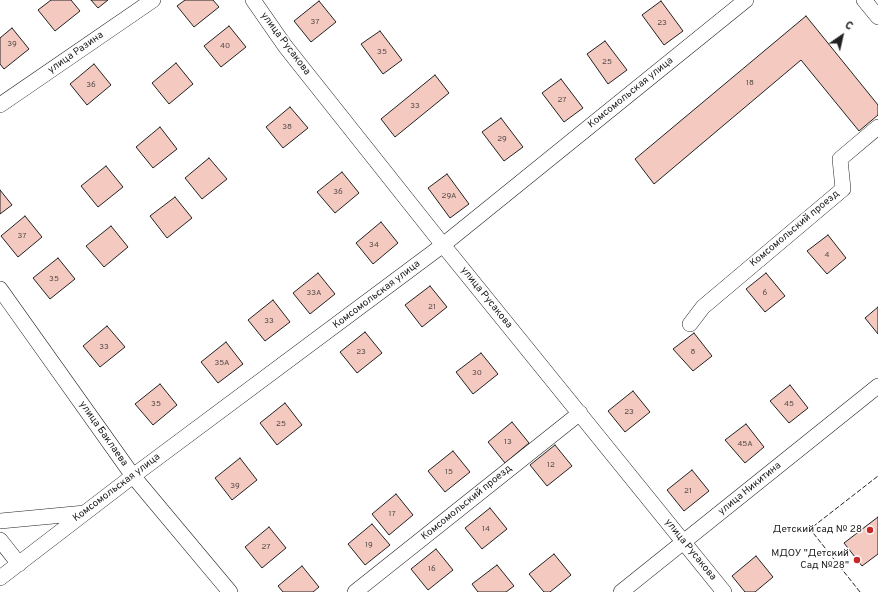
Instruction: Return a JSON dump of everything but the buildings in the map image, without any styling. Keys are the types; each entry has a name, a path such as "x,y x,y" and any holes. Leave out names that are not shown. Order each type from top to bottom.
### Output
{"street":[{"name":"улица Разина","path":"0,105 153,0"},
{"name":"улица Русакова","path":"253,0 285,46 443,245 724,592"},
{"name":"Комсомольская улица","path":"0,578 133,476 443,245 746,0"},
{"path":"864,0 878,17"},
{"name":"Комсомольский проезд","path":"690,324 703,306 843,189 840,159 878,127"},
{"name":"улица Баклаева","path":"0,289 133,476 230,592"},
{"name":"улица Никитина","path":"621,592 878,386"},
{"name":"Комсомольский проезд","path":"355,592 580,413"},
{"path":"0,521 84,513"},
{"path":"0,540 19,564"}],"fence":[{"path":"860,592 810,529 878,476"}],"place":[{"name":"Детский сад № 28","path":"870,530"},
{"name":"МДОУ \"Детский Сад №28\"","path":"857,560"}]}
